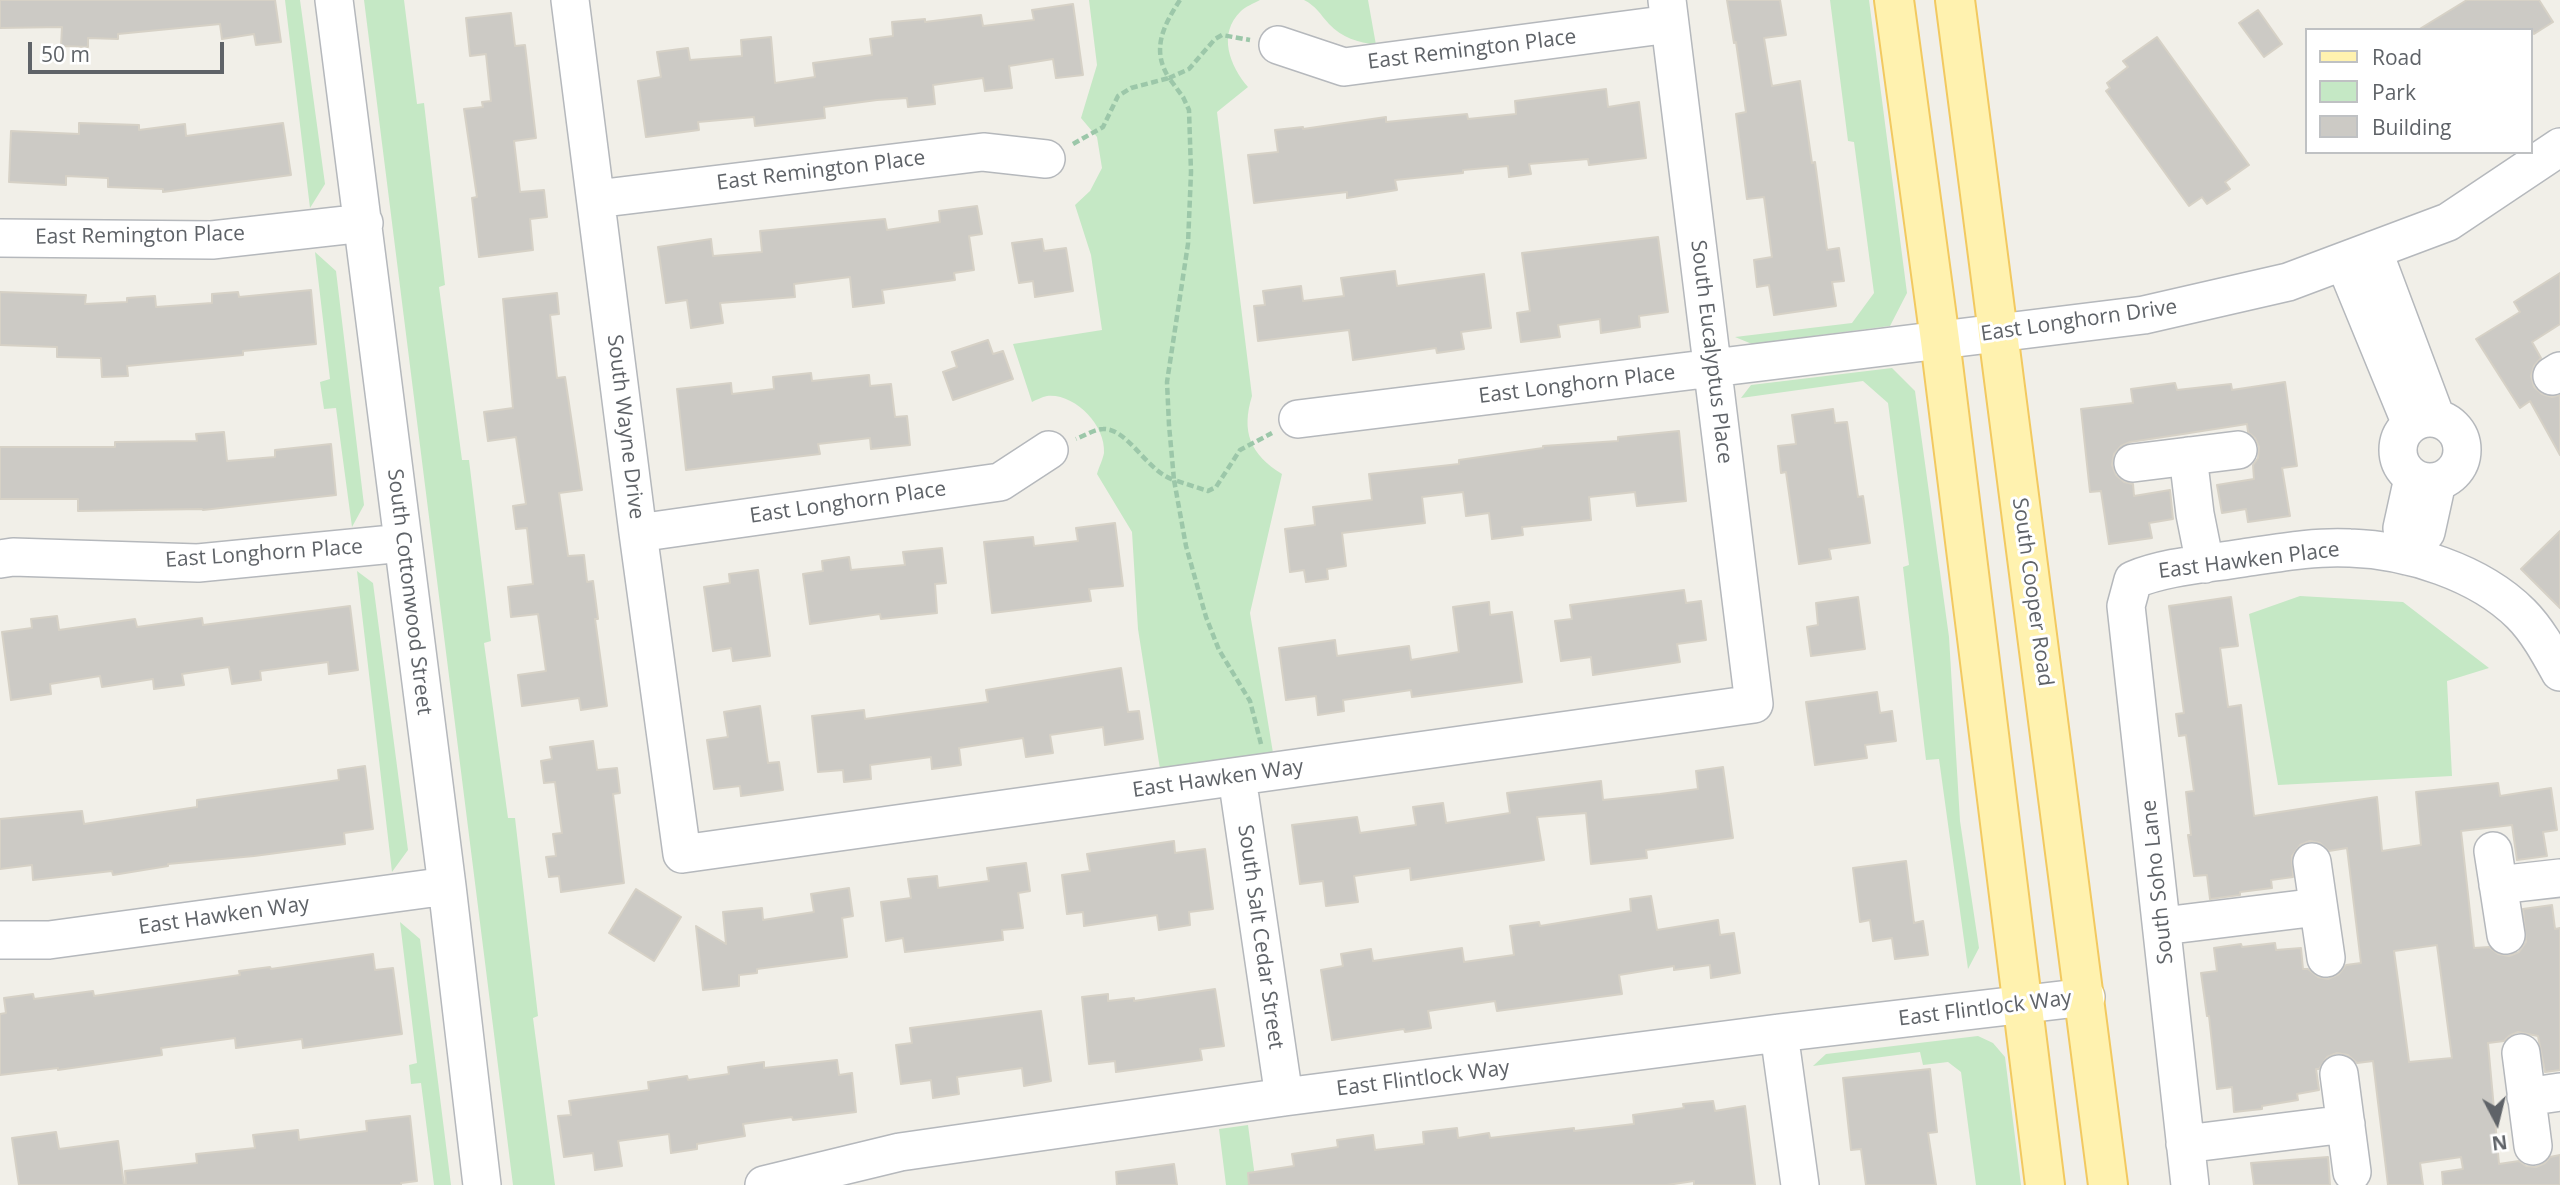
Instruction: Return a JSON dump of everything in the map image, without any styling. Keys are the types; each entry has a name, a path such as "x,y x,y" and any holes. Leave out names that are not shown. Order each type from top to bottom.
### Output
{"main road":[{"path":"1894,0 1940,340 2046,1185"},
{"name":"South Cooper Road","path":"1955,0 2086,997 2108,1185"}],"street":[{"name":"South Cottonwood Street","path":"334,0 447,886 482,1185"},
{"name":"South Wayne Drive","path":"570,0 682,855"},
{"name":"East Remington Place","path":"1278,45 1344,67 1668,12"},
{"name":"South Eucalyptus Place","path":"1668,12 1754,705"},
{"name":"East Longhorn Drive","path":"1940,340 2144,315 2288,282 2448,222 2560,147"},
{"name":"East Remington Place","path":"596,199 983,152 1046,159"},
{"name":"East Remington Place","path":"0,238 212,240 364,223"},
{"path":"2359,256 2423,421"},
{"name":"East Longhorn Place","path":"1298,419 1940,340"},
{"path":"2423,421 2448,423 2457,432 2462,443 2462,456 2449,477 2425,480 2404,469 2399,458 2398,445 2403,433 2423,421"},
{"name":"East Longhorn Place","path":"638,533 1000,482 1049,450"},
{"path":"2133,463 2238,450"},
{"path":"2188,456 2195,514 2205,564"},
{"path":"2407,556 2402,528 2425,480"},
{"name":"East Longhorn Place","path":"0,559 13,557 198,564 402,543"},
{"name":"East Hawken Place","path":"2133,580 2154,572 2281,553 2349,548 2407,556 2459,572 2493,592 2521,614 2560,672"},
{"name":"South Soho Lane","path":"2133,580 2126,606 2190,1185"},
{"name":"East Hawken Way","path":"682,855 1754,705"},
{"name":"South Salt Cedar Street","path":"1251,775 1284,1097"},
{"path":"2312,862 2326,958"},
{"path":"2506,935 2495,868 2560,878"},
{"name":"East Hawken Way","path":"0,940 49,940 447,886"},
{"path":"2163,926 2318,907"},
{"name":"East Flintlock Way","path":"764,1185 900,1152 1284,1097 1779,1033 2086,997"},
{"path":"1779,1033 1800,1185"},
{"path":"2521,1053 2543,1095 2533,1146"},
{"path":"2339,1074 2352,1172"},
{"path":"2185,1144 2346,1124"}],"path":[{"path":"1180,0 1161,34 1158,50 1162,67 1189,110 1191,172 1188,244 1167,382 1174,480 1186,546 1206,618 1219,650 1250,701 1261,741 1251,775"},
{"path":"1046,159 1103,127 1118,96 1131,88 1169,78 1189,69 1215,39 1222,35 1278,45"},
{"path":"1049,450 1103,429 1126,438 1162,476 1208,491 1216,486 1240,450 1298,419"}],"green space":[{"path":"285,0 300,0 325,184 310,208"},
{"path":"364,0 404,0 417,104 424,103 445,285 439,287 462,460 469,460 491,641 484,643 508,818 515,818 538,1016 533,1018 555,1185 513,1185"},
{"path":"1089,0 1260,0 1243,10 1229,30 1232,60 1248,87 1217,112 1252,396 1248,431 1262,458 1282,474 1250,613 1273,753 1160,769 1138,629 1132,532 1097,474 1104,453 1100,432 1086,413 1068,400 1047,396 1032,402 1013,344 1102,330 1091,255 1075,205 1090,191 1102,168 1097,137 1081,118 1097,65"},
{"path":"1304,0 1368,0 1376,45 1339,33"},
{"path":"1830,0 1869,0 1907,293 1890,326 1752,344 1735,337 1852,323 1874,293 1854,142 1848,141"},
{"path":"315,252 336,271 364,505 352,527 336,408 324,409 320,382 330,379"},
{"path":"1892,368 1915,391 1949,637 1960,821 1979,948 1968,969 1939,759 1926,760 1903,567 1909,565 1888,403 1863,381 1741,398 1751,385"},
{"path":"357,571 373,583 408,850 392,872"},
{"path":"2300,596 2403,602 2489,668 2447,681 2452,776 2278,785 2249,614"},
{"path":"400,922 420,939 451,1185 434,1185 421,1083 411,1084 409,1065 417,1063"},
{"path":"1978,1036 1993,1043 2005,1057 2021,1185 1976,1185 1961,1072 1948,1062 1923,1065 1920,1052 1813,1066 1826,1054"},
{"path":"1248,1125 1256,1185 1226,1185 1219,1129"}],"building":[{"path":"0,0 275,0 281,42 256,45 254,34 222,39 220,24 118,34 118,39 88,38 88,47 61,46 62,27 0,28"},
{"path":"1727,0 1780,0 1786,35 1764,38 1772,86 1800,81 1827,250 1839,248 1844,281 1832,282 1836,306 1774,315 1769,285 1757,287 1754,260 1772,257 1764,197 1747,199 1736,114 1746,112"},
{"path":"2467,0 2539,0 2553,22 2534,34 2532,28 2421,28"},
{"path":"1073,4 1083,75 1056,78 1053,59 1009,66 1012,88 985,91 983,78 933,85 935,104 908,107 907,98 877,100 824,107 825,118 755,126 754,117 698,122 699,130 646,137 638,81 661,77 657,52 688,48 690,60 742,56 741,40 771,37 775,83 815,77 813,63 872,55 870,39 893,36 892,22 925,19 925,22 981,15 983,26 1034,20 1032,10"},
{"path":"2258,10 2282,44 2264,57 2239,23"},
{"path":"511,13 515,46 525,45 536,138 514,141 520,192 544,190 547,217 530,219 533,250 479,257 472,198 477,197 464,109 483,107 482,102 491,101 486,54 470,56 466,18"},
{"path":"2157,37 2249,165 2225,182 2230,189 2207,204 2202,197 2189,206 2106,91 2110,88 2107,83 2128,67 2123,61"},
{"path":"1606,89 1608,107 1639,102 1646,158 1589,165 1588,159 1529,164 1531,174 1509,177 1508,166 1463,170 1463,173 1395,180 1397,190 1347,198 1347,192 1254,203 1248,155 1278,152 1275,130 1303,129 1386,117 1386,122 1467,114 1468,119 1516,114 1515,101"},
{"path":"79,123 139,125 139,130 185,124 186,136 283,123 291,175 163,192 163,189 108,187 108,178 66,176 66,185 9,182 11,131 79,134"},
{"path":"977,206 982,234 969,236 974,270 954,273 955,280 882,290 884,303 853,307 850,277 794,284 795,297 720,303 723,323 691,328 687,300 666,303 658,247 711,239 713,256 762,252 760,231 885,219 887,230 940,222 939,211"},
{"path":"1658,237 1668,312 1639,316 1640,327 1601,333 1600,319 1558,325 1560,337 1521,342 1517,313 1530,311 1522,253"},
{"path":"1042,239 1044,251 1066,248 1073,291 1035,297 1033,281 1019,283 1012,243"},
{"path":"1395,271 1397,286 1484,274 1491,328 1461,332 1464,349 1437,353 1436,348 1353,360 1349,330 1258,341 1254,306 1265,305 1263,291 1301,286 1303,301 1344,296 1341,278"},
{"path":"2560,273 2560,324 2532,342 2541,358 2534,366 2531,376 2534,387 2542,394 2552,397 2560,395 2560,455 2530,401 2520,408 2476,339 2520,312 2514,302"},
{"path":"311,290 316,344 243,351 243,355 127,366 128,376 102,377 101,358 57,357 57,347 0,345 0,292 86,295 85,304 127,302 127,298 155,296 156,307 212,303 212,294 238,292 239,297"},
{"path":"557,293 559,314 550,315 557,378 565,377 582,490 559,493 568,556 584,555 587,582 593,581 598,619 595,619 607,706 581,710 579,698 522,706 518,675 546,671 538,614 511,617 508,587 533,584 527,528 516,529 513,506 526,504 516,437 488,441 484,412 513,408 503,299"},
{"path":"988,340 993,354 1003,351 1013,379 953,400 943,372 957,367 952,352"},
{"path":"811,373 812,381 869,375 870,386 891,384 895,417 907,416 910,445 871,449 870,438 818,444 820,454 686,470 677,389 731,383 732,394 774,389 773,377"},
{"path":"2285,382 2297,466 2282,468 2290,516 2248,522 2246,509 2222,513 2217,485 2254,479 2253,465 2258,458 2259,447 2248,432 2247,424 2130,442 2121,446 2114,454 2112,465 2116,475 2124,482 2133,484 2134,496 2170,490 2173,519 2149,523 2152,538 2109,544 2101,491 2090,492 2081,409 2133,403 2131,389 2175,383 2177,390 2231,384 2232,390"},
{"path":"1833,409 1835,423 1847,422 1858,497 1863,496 1870,543 1829,549 1831,559 1799,564 1786,472 1781,473 1778,446 1796,444 1792,415"},
{"path":"1679,431 1686,501 1637,506 1635,492 1589,497 1591,520 1522,527 1523,535 1492,539 1489,513 1466,516 1463,492 1422,497 1425,523 1342,533 1346,566 1327,569 1328,579 1306,582 1304,570 1290,572 1285,529 1315,525 1313,507 1372,500 1369,474 1459,464 1459,460 1543,446 1618,441 1618,437"},
{"path":"224,432 227,461 275,457 275,450 331,444 336,495 203,510 78,511 78,499 0,499 0,447 115,447 115,442 197,441 196,434"},
{"path":"1115,523 1123,586 1089,589 1091,601 992,613 984,542 1033,537 1034,546 1078,541 1076,528"},
{"path":"2560,531 2560,608 2521,569"},
{"path":"942,548 946,583 935,584 937,613 881,619 880,614 810,624 803,574 823,571 822,561 849,557 851,570 905,565 903,552"},
{"path":"758,570 770,656 733,661 731,648 713,651 704,587 730,583 729,574"},
{"path":"1684,590 1686,603 1701,601 1706,640 1677,644 1680,662 1593,675 1591,657 1561,661 1555,621 1572,619 1570,605"},
{"path":"1858,597 1865,649 1811,656 1807,627 1818,625 1816,603"},
{"path":"2231,597 2238,646 2220,648 2228,707 2241,705 2254,816 2377,797 2382,851 2421,845 2416,792 2498,783 2500,796 2551,788 2557,830 2543,832 2547,856 2517,860 2512,825 2461,831 2474,948 2489,947 2498,954 2509,956 2519,952 2526,942 2523,909 2552,905 2555,929 2560,928 2560,1070 2545,1072 2538,1036 2518,1032 2504,1041 2488,1043 2499,1164 2519,1161 2526,1166 2536,1167 2550,1157 2560,1155 2560,1185 2443,1185 2442,1172 2463,1169 2461,1157 2420,1163 2423,1185 2388,1185 2373,1061 2357,1063 2348,1055 2337,1053 2327,1057 2319,1069 2316,1069 2319,1090 2297,1094 2298,1100 2262,1106 2262,1109 2234,1112 2232,1087 2217,1089 2201,973 2217,971 2214,948 2275,943 2276,950 2301,948 2303,969 2328,979 2339,974 2346,965 2361,963 2347,848 2329,851 2320,843 2310,841 2300,845 2292,856 2293,877 2271,880 2272,888 2240,892 2240,895 2210,899 2207,875 2194,876 2186,792 2194,791 2186,735 2179,736 2176,714 2184,713 2169,606","holes":["2437,945 2452,1058 2409,1062 2394,951"]},
{"path":"1489,602 1490,615 1512,612 1522,682 1412,697 1411,690 1343,700 1344,711 1318,715 1316,696 1286,700 1279,648 1335,640 1337,656 1409,646 1411,660 1459,652 1453,607"},
{"path":"350,606 358,670 329,674 328,662 260,671 261,680 232,684 229,667 182,674 184,685 154,689 153,679 102,687 100,676 50,684 51,694 11,700 2,632 32,628 31,619 57,616 59,630 135,619 137,627 202,618 203,625"},
{"path":"1121,668 1128,712 1139,711 1143,739 1105,745 1103,727 1050,735 1053,753 1026,757 1023,738 959,748 961,765 932,769 931,757 870,765 871,779 844,782 843,770 818,772 812,716 864,710 865,719 988,702 986,690"},
{"path":"1877,692 1880,713 1892,711 1896,741 1865,745 1867,758 1815,765 1806,702"},
{"path":"760,706 768,763 779,762 783,790 741,796 740,786 714,789 707,740 728,737 724,712"},
{"path":"593,741 597,770 617,768 620,793 613,794 624,883 561,892 559,876 549,877 546,857 556,856 553,834 562,833 555,782 544,783 541,761 552,759 550,747"},
{"path":"365,766 373,829 344,833 345,844 168,864 113,875 112,871 33,880 32,865 0,869 0,819 82,811 84,824 197,807 197,800 339,780 338,770"},
{"path":"1723,767 1733,838 1646,850 1647,858 1591,864 1586,813 1537,817 1544,860 1411,880 1410,868 1354,876 1358,902 1326,906 1323,881 1300,884 1292,825 1357,817 1360,833 1416,825 1413,807 1443,803 1446,823 1510,813 1507,793 1601,781 1603,800 1660,794 1698,789 1696,771"},
{"path":"1174,841 1175,853 1205,849 1213,909 1189,912 1190,925 1159,930 1157,915 1084,926 1083,912 1067,914 1062,875 1090,871 1087,854"},
{"path":"1906,861 1914,923 1923,921 1928,955 1895,959 1892,938 1873,941 1870,920 1860,922 1853,868"},
{"path":"1026,863 1030,891 1018,893 1023,928 1002,930 1003,940 905,952 903,938 886,941 881,902 911,898 908,879 937,876 938,888 989,881 987,868"},
{"path":"849,888 853,916 842,918 847,957 757,969 757,973 739,975 739,986 703,990 696,926 726,944 723,912 762,908 763,920 814,912 811,894"},
{"path":"636,889 681,917 654,961 609,933"},
{"path":"1651,896 1657,930 1718,920 1720,935 1734,933 1740,973 1711,978 1710,965 1674,970 1674,966 1619,975 1622,994 1497,1011 1495,1001 1428,1011 1431,1028 1405,1032 1404,1029 1332,1040 1321,970 1343,966 1341,954 1371,949 1373,961 1462,948 1464,962 1514,955 1510,926 1539,922 1540,926 1631,911 1630,899"},
{"path":"373,954 375,970 393,968 402,1034 303,1048 302,1039 236,1048 235,1038 161,1048 162,1055 58,1070 0,1075 0,1014 6,1013 4,998 33,994 34,999 93,991 94,996 240,975 239,971"},
{"path":"1215,989 1224,1046 1200,1049 1202,1060 1116,1072 1115,1061 1089,1064 1082,997 1108,994 1108,1001 1134,998 1134,1001"},
{"path":"1041,1011 1051,1081 1024,1086 1022,1068 957,1077 959,1094 933,1098 931,1080 901,1084 896,1045 912,1043 910,1028"},
{"path":"837,1060 839,1075 852,1073 856,1112 743,1124 745,1136 697,1144 697,1149 671,1153 669,1134 618,1141 622,1166 595,1170 593,1153 564,1157 558,1116 571,1115 569,1101 649,1090 648,1082 687,1076 688,1080 729,1074 728,1067 764,1062 764,1068"},
{"path":"1930,1069 1937,1132 1928,1133 1936,1185 1866,1185 1861,1149 1851,1150 1843,1078"},
{"path":"1713,1101 1715,1111 1745,1106 1755,1185 1694,1185 1694,1181 1667,1185 1249,1185 1248,1173 1294,1166 1292,1154 1338,1147 1337,1140 1373,1135 1375,1150 1424,1144 1423,1132 1457,1128 1458,1138 1489,1133 1490,1138 1574,1128 1574,1131 1634,1124 1633,1115 1684,1108 1683,1104"},
{"path":"410,1116 417,1181 401,1185 126,1185 125,1171 197,1163 196,1154 255,1148 253,1135 298,1130 299,1140 367,1131 366,1121"},
{"path":"56,1132 59,1149 118,1141 124,1185 19,1185 12,1138"},
{"path":"2328,1157 2330,1185 2254,1185 2251,1163"},
{"path":"1174,1164 1177,1185 1117,1185 1116,1172"}]}
